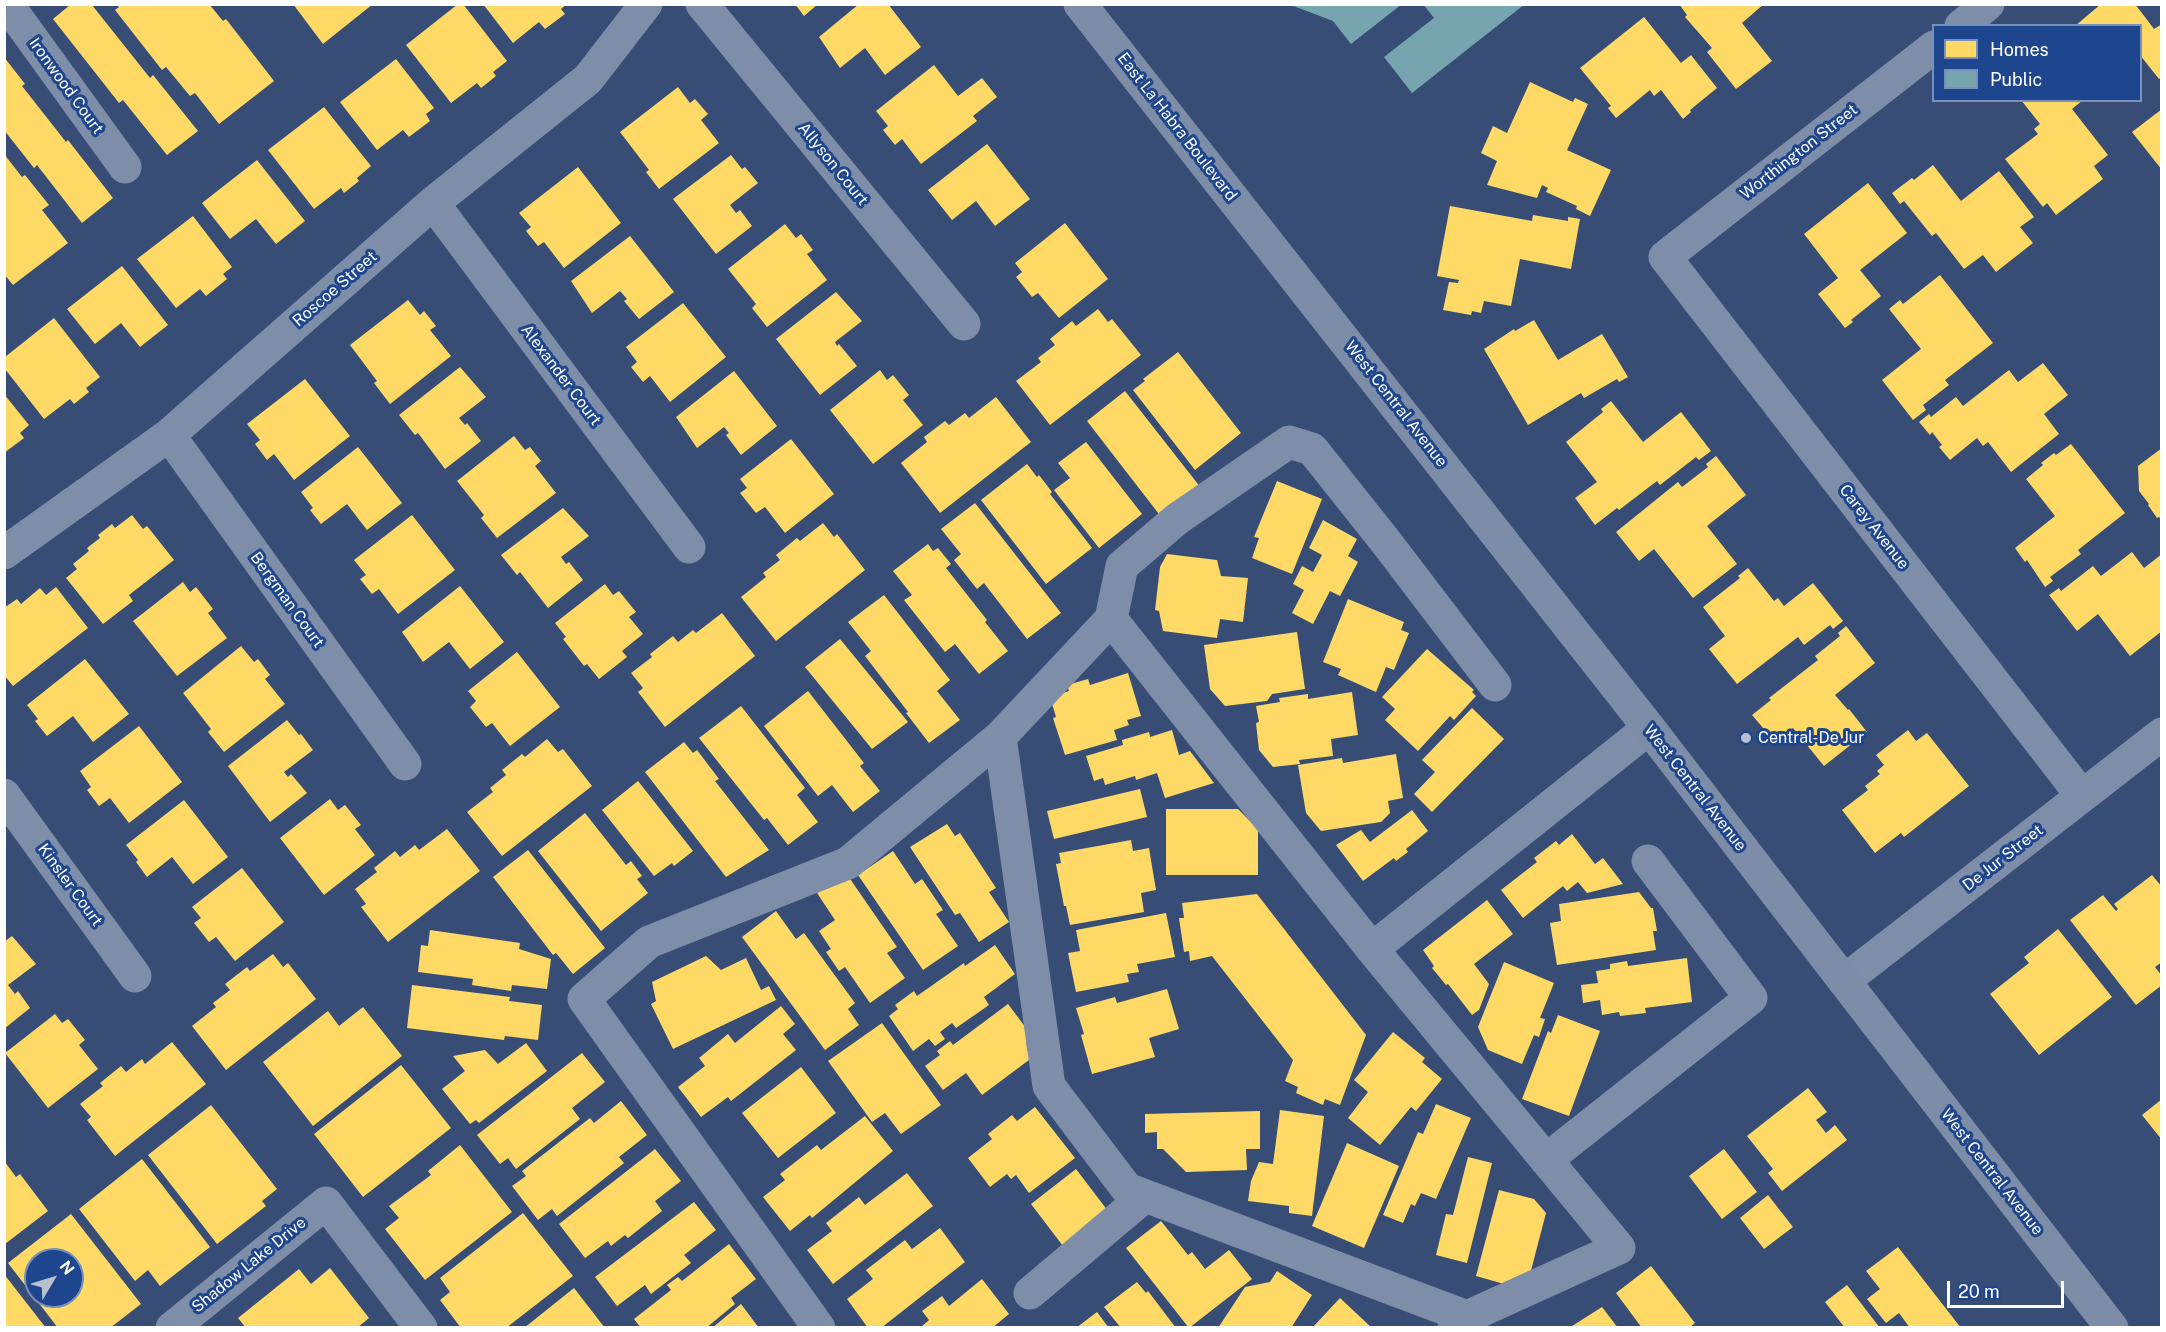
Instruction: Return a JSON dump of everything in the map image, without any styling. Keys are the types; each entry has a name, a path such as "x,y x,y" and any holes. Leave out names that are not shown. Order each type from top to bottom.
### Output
{"main road":[{"name":"East La Habra Boulevard","path":"1080,4 1274,250"},
{"name":"West Central Avenue","path":"1274,250 1648,728 2112,1328"}],"street":[{"name":"Ironwood Court","path":"7,4 124,167"},
{"name":"Roscoe Street","path":"4,553 169,435 433,203 588,79 646,4"},
{"name":"Allyson Court","path":"702,4 964,324"},
{"path":"1963,24 1988,4"},
{"name":"Worthington Street","path":"1665,257 1932,49"},
{"name":"Alexander Court","path":"433,203 689,547"},
{"name":"Carey Avenue","path":"1665,257 2082,796"},
{"name":"Bergman Court","path":"169,435 405,764"},
{"path":"819,1328 584,999 649,942 848,863 1000,737 1111,620 1122,566 1177,519 1288,442 1312,448 1495,685"},
{"path":"1000,737 1050,1086 1127,1189 1460,1322 1619,1248 1372,949 1111,620"},
{"path":"1372,949 1648,728"},
{"name":"De Jur Street","path":"1844,981 2162,734"},
{"name":"Kinsler Court","path":"4,795 135,976"},
{"path":"1546,1160 1751,998 1648,861"},
{"path":"1030,1293 1145,1196"},
{"name":"Shadow Lake Drive","path":"172,1328 326,1203 421,1328"}],"building: Homes":[{"path":"117,4 209,4 223,21 226,19 274,81 219,124 195,93 190,96 166,67 162,70 115,10 119,7"},
{"path":"293,4 373,4 323,44"},
{"path":"458,4 463,4 507,61 493,72 496,76 481,88 477,83 451,103 406,45"},
{"path":"483,4 567,4 561,9 565,14 545,29 539,22 513,43"},
{"path":"795,4 818,4 804,16"},
{"path":"859,4 888,4 921,47 885,75 865,48 840,68 819,37"},
{"path":"1679,4 1764,4 1742,23 1772,61 1736,89 1707,52 1712,48 1685,17 1687,15"},
{"path":"2101,4 2135,4 2154,29 2162,24 2162,77 2159,79 2142,58 2142,24 2077,24"},
{"path":"70,5 92,5 150,78 153,75 198,131 167,155 123,100 119,103 53,19"},
{"path":"1644,17 1681,63 1691,55 1717,88 1690,110 1691,112 1683,119 1661,90 1654,96 1650,90 1616,118 1608,108 1611,106 1580,68"},
{"path":"4,57 25,84 22,86 113,198 82,223 37,165 34,168 4,130"},
{"path":"396,59 434,108 426,114 430,121 409,137 403,130 377,150 340,102"},
{"path":"934,65 958,96 982,78 997,97 973,116 977,121 921,164 902,139 895,145 883,130 888,126 876,111"},
{"path":"1530,82 1573,102 1575,98 1588,104 1567,150 1611,170 1590,216 1576,209 1577,206 1546,192 1548,188 1542,185 1537,198 1487,185 1497,161 1481,153 1493,126 1507,133"},
{"path":"678,87 690,103 695,99 708,114 701,120 719,143 659,189 646,172 649,170 620,132"},
{"path":"2023,102 2081,102 2072,109 2108,155 2094,166 2103,179 2056,215 2047,203 2043,207 2005,159 2038,134 2034,129 2040,124"},
{"path":"324,107 371,166 357,178 359,181 344,193 341,188 314,209 268,150"},
{"path":"2162,109 2162,170 2132,132"},
{"path":"987,144 1030,199 995,226 976,201 952,220 928,190"},
{"path":"4,154 22,177 25,175 49,205 42,210 68,243 13,285 4,274"},
{"path":"731,155 758,183 730,205 736,213 740,210 752,226 716,254 673,199"},
{"path":"257,160 305,221 276,244 256,219 230,239 202,203"},
{"path":"1933,165 1961,201 1999,171 2034,217 2020,227 2033,243 1996,272 1983,255 1964,269 1936,233 1932,236 1904,201 1900,204 1892,193"},
{"path":"578,167 621,223 564,268 544,242 538,246 526,231 531,227 519,213"},
{"path":"1868,183 1907,233 1860,270 1881,296 1851,320 1853,322 1845,328 1818,294 1838,278 1804,234"},
{"path":"1450,206 1532,221 1533,215 1568,221 1568,217 1580,219 1571,269 1520,259 1511,306 1484,301 1481,313 1472,311 1471,315 1443,310 1449,282 1458,283 1459,280 1437,276"},
{"path":"193,216 232,267 223,274 227,279 206,296 200,289 176,308 137,259"},
{"path":"1065,223 1108,279 1059,318 1038,293 1032,297 1016,277 1022,272 1015,263"},
{"path":"785,224 796,238 801,234 813,250 807,254 827,280 767,327 752,308 756,304 728,269"},
{"path":"630,236 674,292 639,319 624,301 627,299 620,291 592,313 571,281"},
{"path":"122,266 168,325 140,347 121,323 95,344 67,309"},
{"path":"1940,275 1993,343 1945,380 1949,385 1923,405 1926,410 1913,420 1882,380 1921,349 1889,309 1900,300 1903,304"},
{"path":"836,292 862,321 835,342 857,366 820,395 776,339"},
{"path":"408,300 420,315 424,311 436,326 430,330 451,356 390,404 374,383 377,381 350,345"},
{"path":"683,303 726,357 670,402 650,376 643,382 631,367 637,362 626,347"},
{"path":"1098,309 1108,322 1112,319 1141,355 1050,425 1016,381 1041,362 1038,358 1055,345 1050,339 1072,321 1076,326"},
{"path":"54,318 100,377 86,388 89,392 74,404 70,399 44,419 5,369 5,357"},
{"path":"1534,320 1558,360 1602,334 1628,377 1619,382 1617,379 1584,398 1581,393 1528,425 1484,349 1514,329 1515,331"},
{"path":"1178,352 1241,433 1195,470 1133,390 1145,381 1143,379"},
{"path":"2043,363 2068,395 2044,414 2059,434 2011,472 1988,442 1983,446 1977,438 1950,460 1939,447 1942,445 1932,432 1930,435 1919,422 1929,414 1931,417 1956,397 1963,406 2009,370 2018,382"},
{"path":"460,367 486,397 459,418 465,425 467,423 481,441 445,469 418,433 415,435 399,415"},
{"path":"880,370 887,380 893,375 909,395 903,400 923,425 873,464 830,410"},
{"path":"734,371 777,426 741,455 726,435 729,433 724,427 697,448 676,417"},
{"path":"305,379 350,436 294,480 274,454 267,460 255,444 260,440 247,424"},
{"path":"1125,391 1201,488 1162,518 1087,421"},
{"path":"4,394 29,425 20,433 24,438 4,453"},
{"path":"996,397 1031,442 940,513 901,463 927,442 924,437 945,421 949,425 965,413 969,418"},
{"path":"1611,401 1643,442 1681,412 1711,451 1699,460 1696,457 1660,485 1657,481 1595,525 1575,498 1597,482 1566,442 1603,412 1601,409"},
{"path":"514,436 525,450 530,447 541,461 535,466 556,493 497,538 481,518 484,515 457,481"},
{"path":"791,439 834,494 785,533 765,507 756,513 740,493 747,488 740,479"},
{"path":"1086,442 1142,514 1099,548 1054,490 1070,478 1058,463"},
{"path":"2071,444 2125,513 2078,550 2081,554 2050,577 2053,581 2045,587 2027,560 2025,562 2015,548 2055,516 2026,479 2043,465 2041,463"},
{"path":"358,447 402,503 367,530 347,504 321,524 310,510 313,508 301,492"},
{"path":"2162,448 2162,520 2157,518 2139,491 2138,466"},
{"path":"1716,456 1746,495 1707,526 1737,564 1693,598 1654,549 1639,561 1616,532 1678,482 1682,487 1708,467 1706,464"},
{"path":"1027,464 1037,477 1039,475 1052,492 1050,494 1092,548 1046,584 981,500"},
{"path":"1277,481 1322,499 1292,574 1252,558 1259,538 1254,537"},
{"path":"975,503 1061,613 1027,639 984,583 977,589 954,560 961,554 941,529"},
{"path":"563,508 589,536 561,557 566,564 569,562 583,580 548,608 520,572 517,575 501,555"},
{"path":"132,515 143,529 147,526 174,560 129,595 133,601 103,624 66,578 77,569 73,564 89,551 87,548 100,538 98,535 112,524 115,528"},
{"path":"412,515 455,570 398,614 379,589 372,594 360,579 366,575 354,560"},
{"path":"1323,520 1357,539 1348,556 1358,562 1340,596 1330,591 1313,624 1292,613 1304,590 1293,584 1302,566 1313,572 1322,555 1309,548"},
{"path":"823,523 834,537 837,534 865,570 776,641 741,597 766,577 763,573 780,560 776,555 797,538 800,541"},
{"path":"928,544 933,551 938,548 951,564 946,568 1008,651 979,674 955,644 945,652 904,600 912,595 893,571"},
{"path":"2132,552 2144,568 2162,554 2162,631 2130,656 2098,614 2077,631 2049,595 2059,588 2061,591 2093,566 2101,576"},
{"path":"1167,554 1217,560 1221,576 1248,578 1243,622 1220,619 1217,638 1163,631 1159,611 1155,610 1160,567"},
{"path":"1748,568 1774,601 1778,598 1784,606 1813,583 1843,621 1833,629 1830,625 1804,645 1798,637 1737,684 1709,649 1725,636 1703,607 1740,578 1738,576"},
{"path":"183,582 190,592 196,587 213,609 208,613 227,638 177,676 133,621"},
{"path":"605,584 613,595 619,591 636,612 629,617 643,634 622,651 627,657 599,679 587,664 584,666 563,639 566,637 555,623"},
{"path":"460,586 504,642 470,669 449,642 423,662 402,632"},
{"path":"56,587 88,628 13,686 4,675 4,608 17,599 21,604 40,588 46,595"},
{"path":"884,595 950,680 937,691 960,720 929,743 865,656 871,651 848,622"},
{"path":"1348,599 1404,622 1401,630 1409,633 1394,670 1386,667 1376,692 1338,675 1341,669 1323,662"},
{"path":"722,613 755,656 665,727 638,692 643,688 631,673 652,657 650,654 673,636 678,642 693,630 696,633"},
{"path":"1846,626 1875,663 1835,695 1867,732 1824,766 1793,728 1775,742 1752,715 1771,700 1769,698 1818,660 1815,656 1840,636 1838,633"},
{"path":"1297,632 1305,689 1272,694 1267,701 1225,706 1210,689 1204,645"},
{"path":"840,639 908,722 872,749 805,667"},
{"path":"241,646 254,662 258,659 270,675 265,679 285,704 224,752 208,732 211,729 183,693"},
{"path":"1427,649 1474,690 1472,692 1476,696 1454,720 1450,716 1418,751 1385,720 1395,709 1382,697"},
{"path":"517,652 560,707 510,746 492,723 486,727 470,707 476,701 468,691"},
{"path":"85,659 129,714 93,742 73,716 47,736 35,721 38,719 27,705"},
{"path":"1128,673 1141,716 1127,720 1129,725 1114,730 1117,740 1065,755 1053,718 1056,717 1050,697 1069,691 1067,685 1088,679 1090,685"},
{"path":"808,691 864,763 860,766 880,791 853,812 832,785 818,796 764,726"},
{"path":"1352,692 1358,735 1331,739 1333,756 1299,760 1300,764 1273,767 1259,750 1256,723 1259,722 1256,706 1280,702 1279,698 1308,694 1308,699"},
{"path":"741,706 805,788 797,795 818,822 788,845 767,818 764,820 699,738"},
{"path":"1472,708 1504,739 1432,812 1414,794 1435,772 1422,760"},
{"path":"287,720 313,750 284,772 288,777 291,774 307,793 270,822 228,766"},
{"path":"139,726 182,782 129,823 110,798 99,806 87,790 91,787 80,771"},
{"path":"1172,730 1179,755 1190,751 1214,783 1165,798 1157,773 1136,780 1135,776 1105,785 1103,778 1094,781 1086,756 1123,745 1122,740 1149,732 1150,737"},
{"path":"1908,730 1916,741 1927,733 1969,786 1904,837 1901,833 1875,853 1842,810 1868,790 1865,786 1880,774 1877,771 1884,765 1876,755"},
{"path":"547,739 558,752 563,749 592,786 502,856 467,812 493,792 490,788 506,775 502,770 522,754 525,757"},
{"path":"684,742 693,753 697,750 719,779 715,781 769,850 726,877 645,772"},
{"path":"1396,754 1403,798 1388,801 1390,813 1381,822 1321,831 1306,813 1298,765 1342,758 1343,763"},
{"path":"638,781 693,851 674,866 672,863 654,876 602,810"},
{"path":"1140,789 1147,817 1054,839 1047,811"},
{"path":"330,799 338,810 345,805 361,825 355,829 375,855 324,895 280,838"},
{"path":"184,800 228,857 193,884 172,857 147,877 136,862 138,860 126,845"},
{"path":"1166,809 1238,809 1258,829 1258,875 1166,875"},
{"path":"1412,810 1428,831 1406,849 1408,852 1396,861 1394,858 1363,881 1336,845 1361,830 1370,842"},
{"path":"585,813 626,865 631,861 642,876 637,879 648,893 601,931 538,851"},
{"path":"947,824 955,836 960,833 996,888 989,892 1009,922 979,942 960,913 955,915 910,847"},
{"path":"447,829 480,871 388,942 361,907 366,904 355,889 377,872 374,868 395,851 400,857 415,845 419,850"},
{"path":"1572,834 1595,864 1603,858 1623,884 1587,893 1578,882 1567,891 1563,886 1523,918 1501,890 1537,862 1534,858 1556,841 1559,845"},
{"path":"1131,840 1133,851 1149,848 1156,890 1141,893 1144,912 1070,925 1056,864 1061,863 1059,853"},
{"path":"528,850 605,948 573,974 556,953 553,955 493,877"},
{"path":"893,851 915,884 922,879 943,910 936,914 958,946 923,970 858,875"},
{"path":"242,868 284,922 235,961 216,937 209,942 194,923 201,918 192,907"},
{"path":"846,873 897,947 887,953 905,978 870,1003 845,967 839,971 826,952 831,949 819,931 835,920 817,893"},
{"path":"2152,875 2162,887 2162,962 2155,967 2162,976 2162,985 2136,1005 2070,920 2103,895 2116,911 2118,909 2114,904"},
{"path":"1639,892 1653,908 1657,931 1653,931 1656,950 1557,965 1550,923 1561,921 1559,904"},
{"path":"1257,894 1366,1035 1340,1105 1325,1099 1323,1105 1296,1093 1298,1087 1285,1081 1293,1060 1212,956 1190,961 1189,951 1184,952 1179,918 1184,918 1182,903"},
{"path":"1487,900 1513,934 1474,964 1489,984 1479,1010 1472,1015 1448,984 1446,985 1432,968 1434,966 1423,950"},
{"path":"776,911 796,939 804,933 855,1003 848,1009 859,1025 825,1050 742,937"},
{"path":"1166,913 1175,957 1137,964 1139,972 1127,974 1129,982 1076,992 1068,953 1080,951 1076,930"},
{"path":"2058,929 2112,997 2039,1055 1990,994 2029,963 2024,957"},
{"path":"430,930 520,943 519,949 551,959 547,989 512,985 511,991 472,985 473,979 418,972 421,945 428,946"},
{"path":"12,936 36,964 8,985 15,994 18,991 30,1008 4,1029 4,942"},
{"path":"995,945 1015,974 984,997 989,1005 956,1028 952,1023 940,1032 945,1039 935,1046 929,1039 913,1051 889,1016 898,1009 895,1005 914,991 917,996 964,963 965,966"},
{"path":"273,954 283,967 288,963 316,999 226,1070 192,1026 216,1007 213,1003 230,990 225,984 247,967 250,971"},
{"path":"706,956 721,970 746,958 761,990 769,986 776,1000 673,1049 651,1004 656,1001 652,982"},
{"path":"1687,958 1692,1002 1645,1008 1646,1013 1620,1016 1619,1012 1602,1015 1600,1000 1583,1003 1581,985 1598,983 1596,971 1610,969 1610,964 1627,961 1628,966"},
{"path":"1504,962 1554,983 1540,1018 1545,1019 1539,1037 1534,1035 1522,1064 1488,1050 1478,1027"},
{"path":"412,985 510,997 509,1001 542,1005 538,1040 505,1036 504,1040 407,1028"},
{"path":"1167,989 1179,1029 1149,1038 1155,1057 1092,1074 1076,1008 1115,997 1117,1003"},
{"path":"1008,1004 1026,1028 1027,1050 1033,1057 982,1095 966,1073 943,1090 925,1066 940,1055 937,1051 950,1041 953,1045"},
{"path":"781,1006 795,1024 783,1034 796,1050 731,1101 728,1097 701,1117 678,1087 705,1066 699,1058 728,1034 735,1043"},
{"path":"363,1007 402,1056 313,1126 263,1062 328,1011 339,1026"},
{"path":"55,1014 62,1023 68,1019 85,1040 79,1045 98,1069 48,1108 5,1053"},
{"path":"1558,1015 1600,1031 1569,1116 1522,1099 1548,1031 1551,1033"},
{"path":"882,1023 941,1105 901,1134 885,1113 872,1122 828,1061"},
{"path":"1393,1032 1425,1058 1422,1062 1442,1079 1416,1111 1411,1107 1380,1145 1348,1118 1368,1092 1354,1080"},
{"path":"172,1042 206,1084 115,1156 87,1120 91,1117 80,1104 103,1086 100,1083 121,1066 126,1072 142,1059 145,1064"},
{"path":"526,1043 547,1071 479,1123 476,1120 470,1124 442,1089 465,1071 453,1056 485,1050 498,1064"},
{"path":"582,1053 605,1082 572,1108 580,1119 516,1169 508,1158 500,1164 477,1135"},
{"path":"401,1065 451,1128 363,1197 314,1134"},
{"path":"801,1067 836,1113 778,1158 742,1113"},
{"path":"1808,1088 1827,1112 1816,1120 1826,1133 1835,1125 1847,1140 1782,1191 1768,1173 1773,1169 1747,1136"},
{"path":"2162,1099 2162,1140 2142,1115"},
{"path":"621,1101 647,1135 619,1157 624,1163 557,1216 552,1209 538,1220 512,1186 526,1176 522,1171 590,1118 594,1123"},
{"path":"1436,1104 1471,1118 1436,1199 1421,1193 1415,1206 1411,1204 1403,1223 1383,1215 1418,1132 1423,1134"},
{"path":"211,1105 277,1189 262,1201 266,1206 217,1244 148,1155"},
{"path":"1035,1107 1075,1158 1029,1193 1016,1175 1011,1179 1007,1174 990,1187 968,1158 992,1139 988,1134 1012,1115 1017,1121"},
{"path":"1280,1110 1324,1116 1312,1216 1289,1213 1289,1206 1248,1201 1251,1181 1259,1162 1273,1164"},
{"path":"1260,1111 1260,1149 1246,1149 1247,1170 1186,1172 1163,1149 1157,1149 1157,1132 1145,1133 1145,1114"},
{"path":"865,1116 893,1151 812,1218 810,1215 790,1231 763,1197 785,1180 780,1174 817,1145 821,1150"},
{"path":"1347,1143 1399,1166 1364,1248 1312,1226"},
{"path":"460,1145 512,1212 425,1280 385,1229 399,1218 389,1206 431,1175 428,1171"},
{"path":"655,1149 681,1181 655,1201 662,1211 628,1238 625,1235 611,1246 608,1241 585,1258 559,1224"},
{"path":"1724,1149 1757,1192 1722,1219 1689,1176"},
{"path":"1468,1157 1492,1163 1467,1263 1436,1255 1446,1214 1453,1215"},
{"path":"142,1159 210,1247 160,1286 148,1270 135,1281 79,1209"},
{"path":"5,1162 16,1177 20,1174 48,1211 5,1244"},
{"path":"1076,1169 1111,1215 1066,1250 1031,1204"},
{"path":"907,1173 933,1206 833,1284 807,1250 832,1231 826,1223 859,1197 865,1205"},
{"path":"1499,1190 1534,1199 1546,1213 1528,1282 1511,1286 1476,1276"},
{"path":"1768,1195 1793,1227 1764,1249 1740,1218"},
{"path":"694,1202 716,1230 684,1255 691,1263 651,1294 645,1285 617,1306 595,1277"},
{"path":"523,1213 573,1276 506,1328 461,1328 440,1300 450,1292 440,1278"},
{"path":"71,1214 141,1304 110,1328 58,1328 43,1308 84,1308 84,1248 27,1248"},
{"path":"1161,1221 1188,1255 1192,1252 1205,1269 1229,1250 1252,1279 1189,1328 1126,1248"},
{"path":"940,1228 965,1262 881,1328 868,1328 847,1299 873,1279 866,1270 905,1240 912,1249"},
{"path":"729,1244 756,1279 731,1298 735,1304 706,1328 641,1328 634,1319 671,1290 667,1285 678,1277 682,1281"},
{"path":"1898,1247 1961,1328 1910,1328 1899,1313 1886,1323 1867,1299 1880,1289 1866,1271"},
{"path":"24,1251 24,1284 8,1263"},
{"path":"1651,1266 1695,1323 1689,1328 1642,1328 1616,1293"},
{"path":"330,1268 369,1318 357,1328 246,1328 238,1318 299,1269 311,1284"},
{"path":"1277,1271 1312,1295 1291,1328 1218,1328 1245,1287 1270,1282"},
{"path":"4,1274 24,1300 24,1308 30,1308 46,1328 4,1328"},
{"path":"982,1279 1009,1314 992,1328 920,1328 929,1320 922,1311 942,1296 949,1306"},
{"path":"1137,1282 1146,1293 1148,1291 1176,1328 1121,1328 1104,1307"},
{"path":"1847,1285 1880,1328 1845,1328 1825,1302"},
{"path":"574,1288 605,1328 524,1328"},
{"path":"1340,1298 1372,1328 1312,1328"},
{"path":"741,1304 759,1328 712,1328"},
{"path":"1602,1307 1618,1328 1569,1328"},
{"path":"1097,1312 1109,1328 1076,1328"}],"building: Public":[{"path":"1288,4 1402,4 1351,44 1333,21"},
{"path":"1423,4 1525,4 1412,93 1384,57 1434,18"}],"place":[{"name":"Central-De Jur","path":"1746,738"}]}
